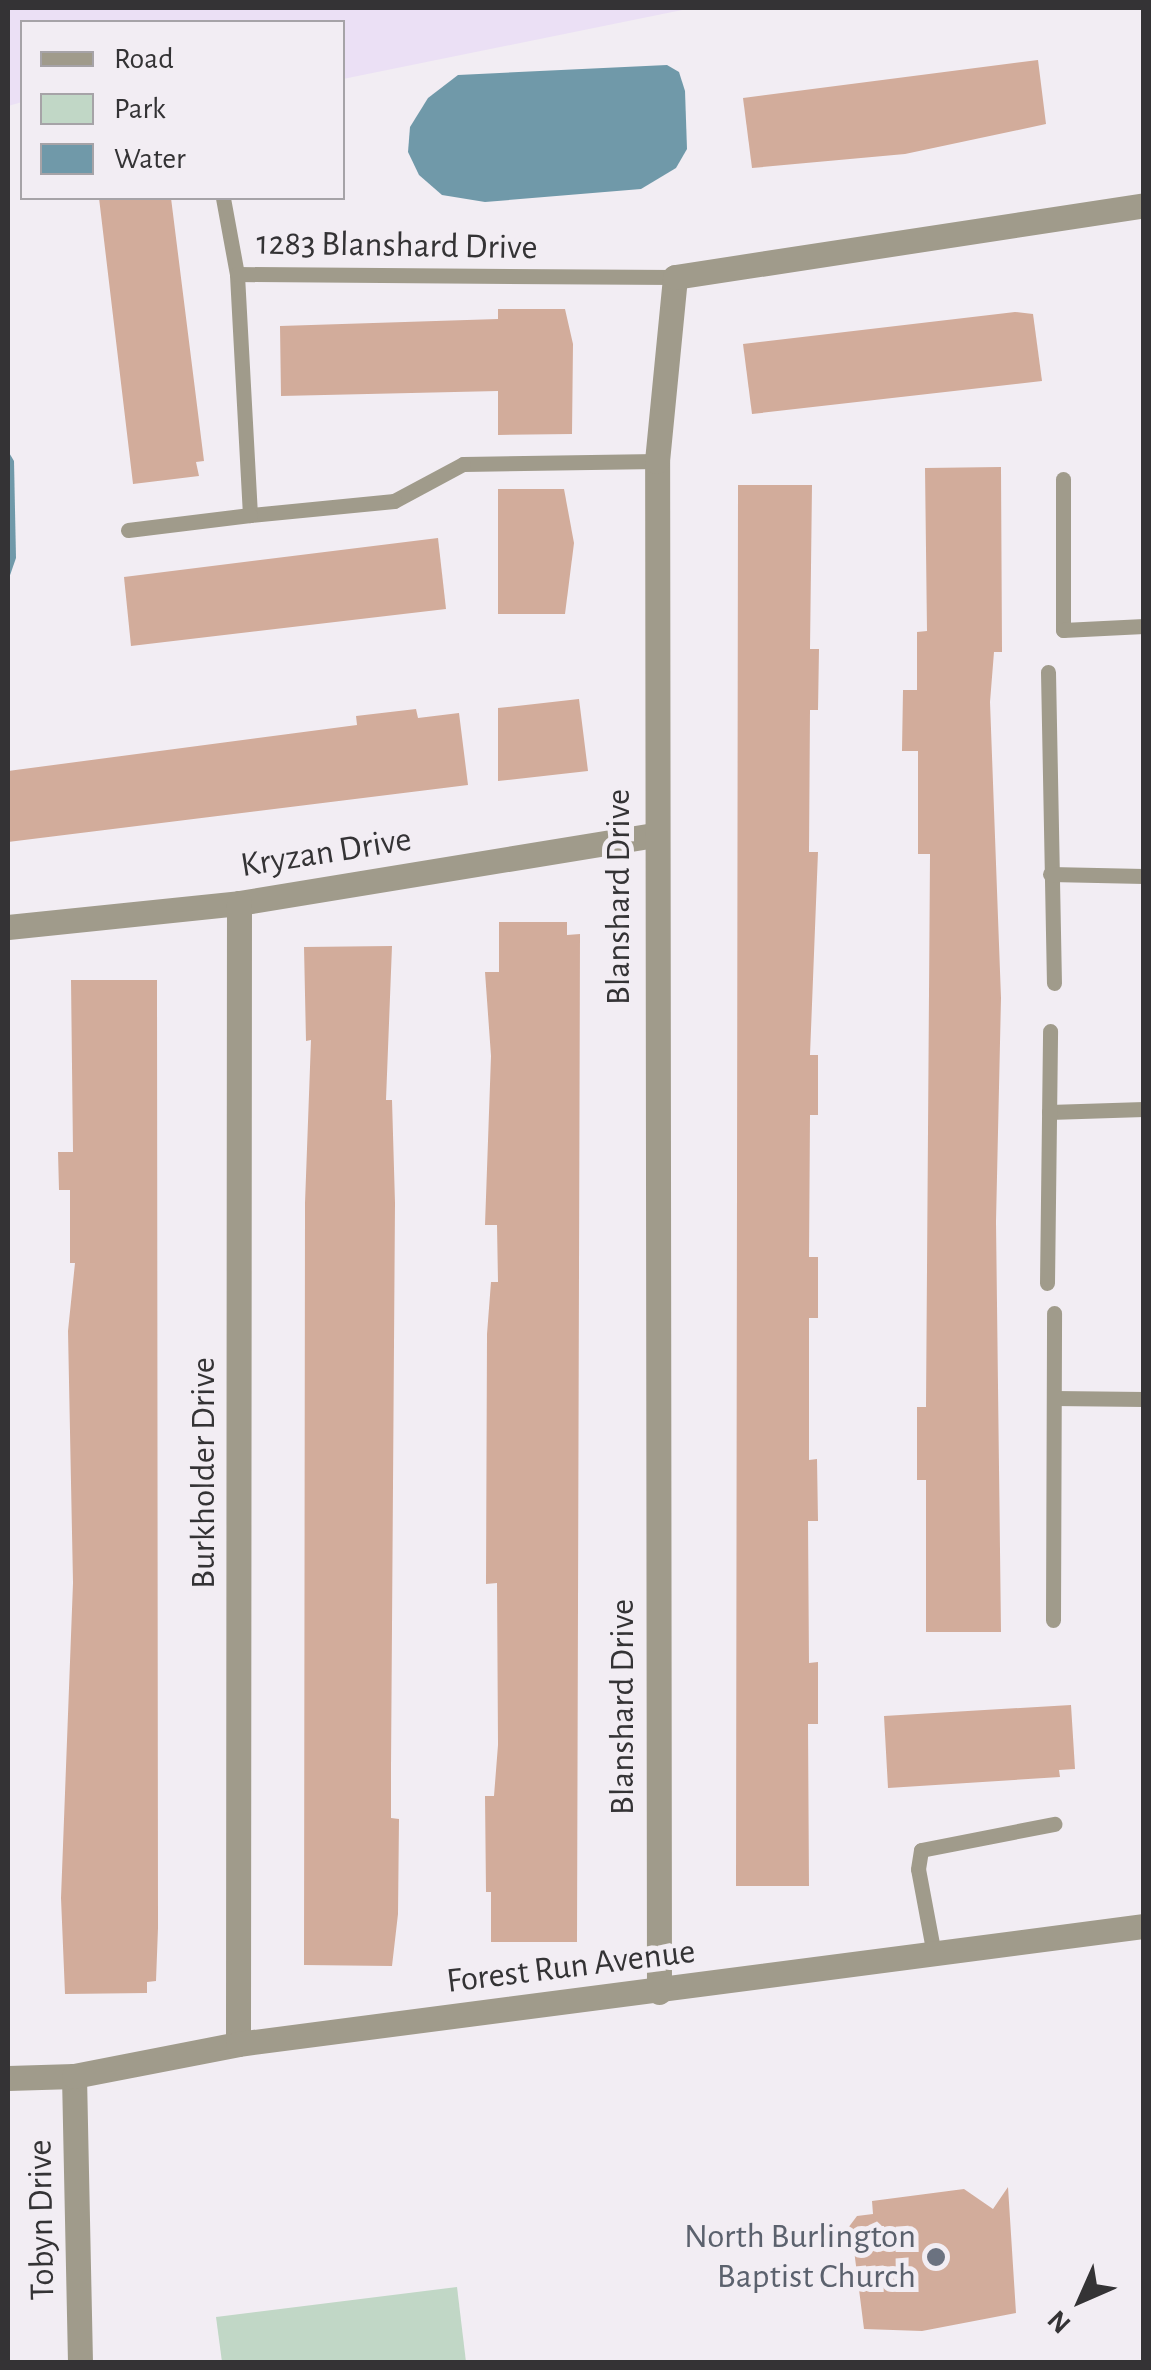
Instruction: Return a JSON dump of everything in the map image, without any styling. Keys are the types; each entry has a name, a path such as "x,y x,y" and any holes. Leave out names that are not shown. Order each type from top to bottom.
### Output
{"street":[{"path":"674,277 1144,206"},
{"name":"Blanshard Drive","path":"659,1992 656,461 674,277"},
{"name":"Kryzan Drive","path":"8,926 239,903 654,835"},
{"name":"Burkholder Drive","path":"238,2044 239,903"},
{"name":"Forest Run Avenue","path":"8,2078 74,2076 238,2044 659,1992 933,1950 1144,1926"},
{"name":"Tobyn Drive","path":"74,2076 80,2362"}],"lane":[{"path":"223,200 238,274"},
{"name":"1283 Blanshard Drive","path":"250,514 238,274 674,277"},
{"path":"128,530 394,501 463,464 656,461"},
{"path":"1063,478 1063,630 1144,626"},
{"path":"1048,672 1054,983"},
{"path":"1050,874 1144,876"},
{"path":"1048,1283 1050,1031"},
{"path":"1049,1112 1144,1110"},
{"path":"1053,1620 1054,1313"},
{"path":"1054,1398 1144,1399"},
{"path":"933,1950 918,1870 921,1850 1054,1824"}],"shaded area":[{"path":"8,8 692,8 345,79 345,20 20,20 20,103 8,106"}],"green space":[{"path":"457,2287 466,2362 222,2362 216,2317"}],"water":[{"path":"667,65 679,72 685,91 687,149 676,168 641,189 485,202 442,195 419,175 408,152 410,127 428,98 458,75"},
{"path":"8,451 14,461 16,558 8,581"}],"building":[{"path":"1038,60 1046,124 905,154 752,168 743,98"},
{"path":"99,200 171,200 204,461 196,462 199,476 133,484"},
{"path":"498,309 565,309 573,344 572,434 498,435 498,391 281,396 280,326 498,319"},
{"path":"1015,312 1033,314 1042,381 752,414 743,344"},
{"path":"1001,467 1002,652 994,652 990,702 1001,998 996,1222 1001,1632 926,1632 926,1480 917,1480 917,1407 926,1407 930,854 918,854 918,751 902,751 903,690 917,690 917,632 927,631 925,468"},
{"path":"738,485 812,485 810,649 819,649 818,710 810,710 809,852 818,852 810,1055 818,1055 818,1115 810,1115 809,1257 818,1257 818,1318 809,1318 809,1460 817,1459 818,1521 808,1521 809,1663 818,1662 818,1724 808,1724 809,1886 736,1886"},
{"path":"498,489 564,489 574,543 565,614 498,614"},
{"path":"438,538 446,609 131,646 124,577"},
{"path":"579,699 588,771 498,781 498,708"},
{"path":"416,709 418,718 459,713 468,785 8,842 8,771 357,725 356,716"},
{"path":"499,922 567,922 567,935 580,934 577,1942 491,1942 491,1892 486,1892 485,1796 494,1796 498,1745 497,1583 486,1584 487,1334 491,1282 498,1282 497,1225 485,1225 491,1056 485,972 499,972"},
{"path":"392,946 386,1100 392,1100 395,1203 391,1818 399,1819 398,1914 392,1966 304,1965 305,1203 311,1040 306,1041 304,947"},
{"path":"71,980 157,980 158,1928 156,1981 147,1982 147,1993 65,1994 61,1898 73,1583 68,1331 75,1263 70,1263 70,1190 59,1190 58,1152 73,1152"},
{"path":"1071,1705 1075,1769 1059,1770 1060,1777 888,1788 884,1716"},
{"name":"North Burlington Baptist Church","path":"1008,2187 1016,2313 922,2331 864,2329 854,2250 830,2252 857,2216 873,2214 872,2201 964,2189 993,2209"}],"place":[{"name":"North Burlington Baptist Church","path":"936,2257"}]}
